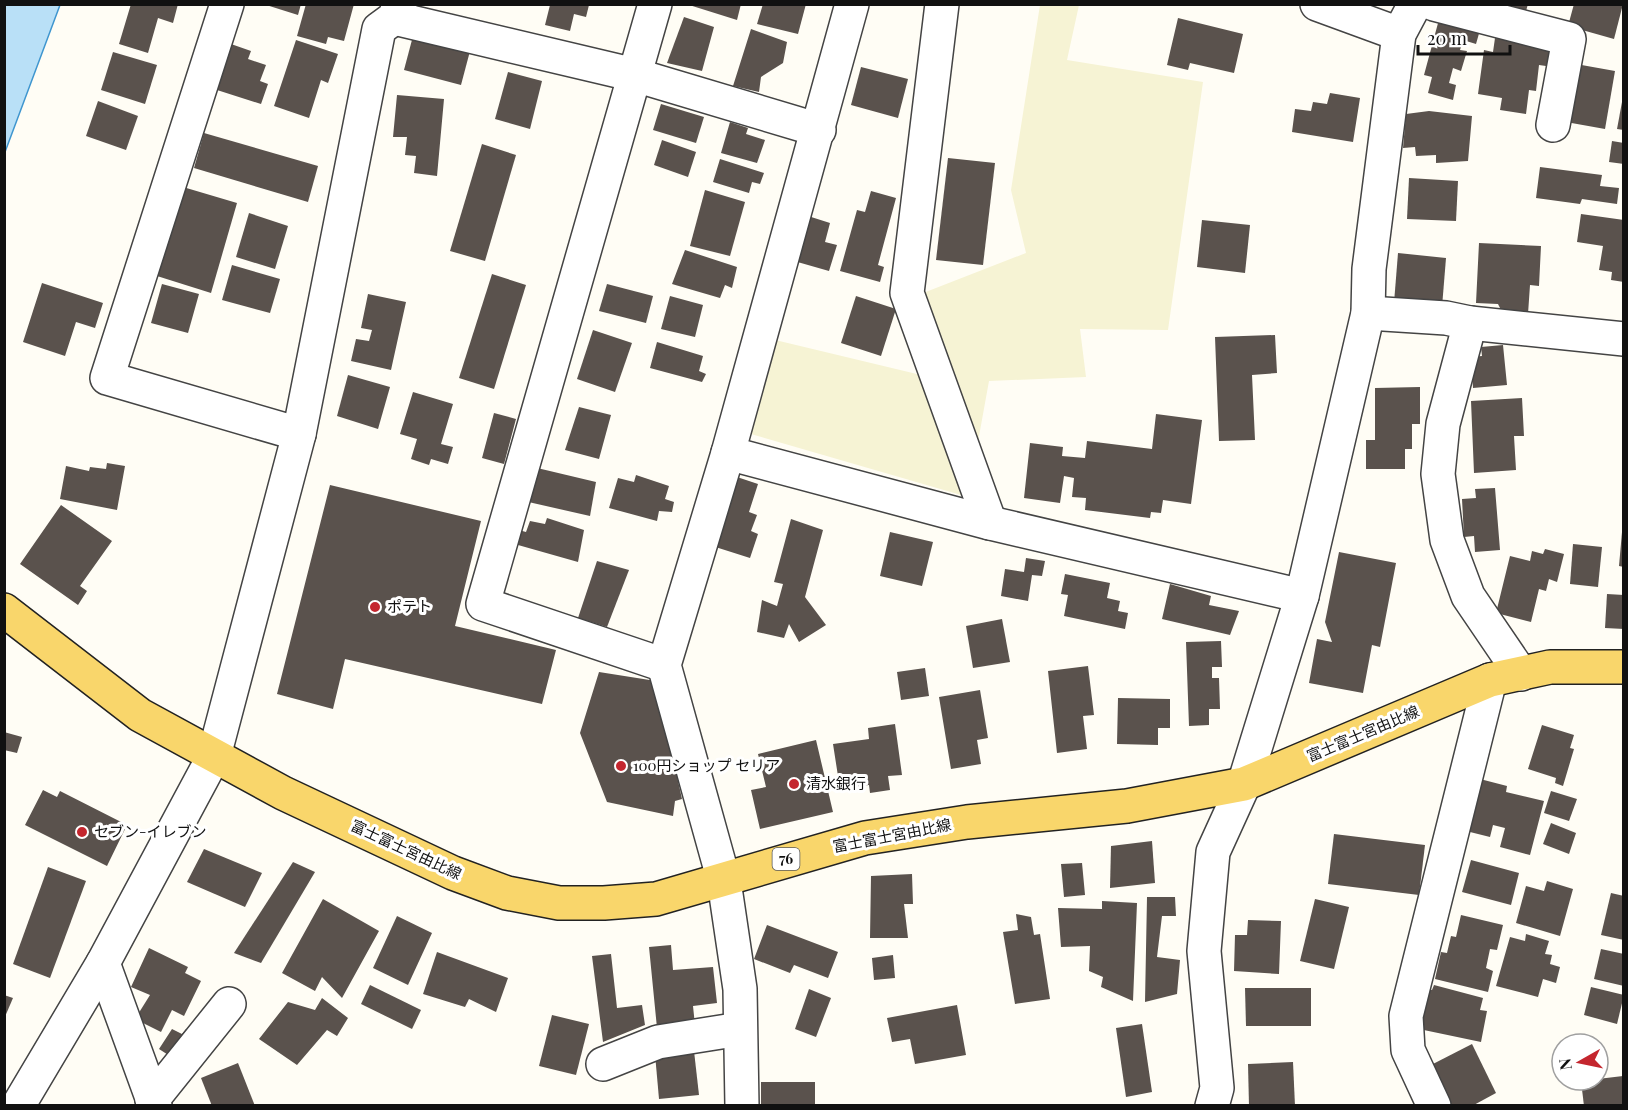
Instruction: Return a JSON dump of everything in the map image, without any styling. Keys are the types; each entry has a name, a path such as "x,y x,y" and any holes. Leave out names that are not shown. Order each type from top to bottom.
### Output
{"main road":[{"name":"富士富士宮由比線","path":"4,610 140,715 283,793 453,873 507,893 559,903 604,903 656,899 724,881 771,863 865,838 967,822 1127,806 1244,784 1505,677 1550,667 1623,667"}],"street":[{"path":"227,4 107,378 299,434"},
{"path":"655,4 483,604 664,665"},
{"path":"742,1106 740,989 724,881 664,665 728,453 852,4"},
{"path":"942,4 907,293 990,523"},
{"path":"1317,4 1399,34"},
{"path":"1212,1106 1217,1088 1204,951 1214,852 1244,784 1302,596 1368,313 1369,269 1399,34 1415,4"},
{"path":"1434,4 1569,39 1552,125"},
{"path":"18,1106 103,963 214,756 299,434 379,29 397,11 635,75 819,130"},
{"path":"1368,313 1446,318 1470,323 1623,339"},
{"path":"1434,1106 1408,1050 1406,1016 1505,677 1468,596 1448,540 1438,474 1443,424 1470,323"},
{"path":"728,453 990,523 1302,596"},
{"path":"103,963 153,1103"},
{"path":"153,1103 229,1004"},
{"path":"603,1064 658,1042 740,1029"}],"shaded area":[{"path":"1040,5 1079,5 1067,60 1203,82 1168,330 1080,329 1086,377 989,381 968,497 744,432 771,339 946,381 918,295 1026,253 1011,190"}],"water":[{"path":"4,5 60,5 5,152"}],"building":[{"path":"131,4 178,4 173,23 158,18 148,53 119,44"},
{"path":"263,4 301,4 298,15"},
{"path":"306,4 354,4 344,41 328,37 326,44 297,36"},
{"path":"686,4 741,4 737,20"},
{"path":"763,4 806,4 798,34 757,24"},
{"path":"1484,4 1528,4 1524,18"},
{"path":"1574,4 1623,4 1614,39 1568,26"},
{"path":"550,5 589,5 586,17 574,14 570,31 545,25"},
{"path":"1441,12 1482,23 1476,44 1463,40 1460,50 1467,51 1461,71 1453,68 1449,83 1456,85 1453,100 1428,93 1432,77 1424,75"},
{"path":"684,17 714,27 702,71 667,63"},
{"path":"1178,18 1243,34 1234,73 1190,63 1188,70 1167,65"},
{"path":"751,29 787,42 783,63 761,77 759,92 733,86"},
{"path":"413,36 470,51 461,85 404,70"},
{"path":"1495,38 1555,46 1553,67 1539,65 1536,91 1529,90 1526,114 1500,110 1502,98 1478,94 1484,50 1493,52"},
{"path":"296,40 338,54 328,83 321,80 309,118 274,106"},
{"path":"231,44 251,51 248,59 266,65 260,81 268,84 261,104 217,90"},
{"path":"113,52 157,65 145,104 101,90"},
{"path":"1576,64 1615,71 1605,129 1566,122"},
{"path":"861,67 908,79 898,118 851,105"},
{"path":"508,72 542,81 530,129 495,119"},
{"path":"1330,93 1360,98 1353,142 1292,132 1295,109 1311,111 1313,102 1327,104"},
{"path":"397,95 444,99 437,176 414,173 416,156 405,155 407,137 393,137"},
{"path":"98,101 138,116 126,150 86,136"},
{"path":"1622,102 1624,102 1624,130 1617,129"},
{"path":"661,104 704,117 696,143 653,130"},
{"path":"1429,111 1472,116 1468,161 1436,163 1436,155 1416,156 1415,147 1403,148 1406,114"},
{"path":"730,122 748,128 746,134 765,140 757,163 721,153"},
{"path":"204,133 318,166 308,202 194,168"},
{"path":"662,140 696,152 688,177 654,165"},
{"path":"1612,141 1624,143 1624,164 1609,162"},
{"path":"482,144 516,155 485,261 450,251"},
{"path":"948,158 995,163 983,265 936,260"},
{"path":"720,159 764,173 760,184 752,182 749,193 713,182"},
{"path":"1540,167 1602,175 1600,186 1619,188 1617,204 1582,199 1580,204 1536,198"},
{"path":"1409,178 1458,181 1456,221 1407,219"},
{"path":"183,187 237,203 211,293 157,276"},
{"path":"705,190 745,202 730,256 690,246"},
{"path":"871,191 896,198 878,265 884,267 880,282 840,271 857,210 865,212"},
{"path":"249,213 288,226 275,269 236,257"},
{"path":"1581,214 1624,220 1624,282 1611,280 1612,272 1599,270 1603,246 1577,242"},
{"path":"808,216 830,223 825,242 837,245 829,271 794,261"},
{"path":"1202,220 1250,225 1245,273 1197,267"},
{"path":"1479,243 1541,246 1539,286 1530,285 1528,314 1502,312 1498,304 1476,303"},
{"path":"685,250 737,267 732,288 725,285 720,298 672,284"},
{"path":"1398,253 1446,258 1442,307 1394,303"},
{"path":"232,265 280,279 270,313 222,300"},
{"path":"492,274 526,285 494,389 459,378"},
{"path":"42,283 103,303 95,328 76,322 65,356 23,342"},
{"path":"162,284 199,294 188,333 151,323"},
{"path":"607,284 653,296 646,323 599,311"},
{"path":"368,294 406,302 391,370 351,361 356,339 369,341 372,330 361,328"},
{"path":"670,296 703,305 695,337 661,329"},
{"path":"856,296 896,309 881,356 841,343"},
{"path":"593,330 632,343 615,392 577,379"},
{"path":"1275,335 1277,373 1252,375 1255,440 1219,441 1215,337"},
{"path":"657,342 703,356 699,371 706,374 702,382 650,368"},
{"path":"1503,345 1507,385 1473,388 1471,357 1482,356 1481,347"},
{"path":"348,375 390,387 378,429 337,416"},
{"path":"1420,387 1420,424 1412,424 1412,449 1405,449 1405,469 1366,469 1366,440 1375,440 1375,388"},
{"path":"413,392 453,404 441,444 453,447 448,464 431,459 429,465 411,459 417,439 400,434"},
{"path":"1522,398 1524,436 1514,436 1516,470 1474,473 1471,401"},
{"path":"579,407 611,415 599,459 565,450"},
{"path":"494,413 516,419 504,464 482,458"},
{"path":"1156,414 1202,420 1191,504 1163,500 1161,513 1151,512 1150,518 1085,510 1086,498 1072,497 1074,478 1064,476 1060,503 1024,498 1030,443 1063,447 1062,456 1085,458 1087,441 1152,449"},
{"path":"107,463 125,466 117,510 60,499 66,466 89,471 90,467 106,469"},
{"path":"533,467 596,482 590,516 524,501"},
{"path":"728,474 758,484 749,512 757,515 751,531 758,534 750,558 706,544"},
{"path":"636,475 669,486 665,499 674,502 672,512 659,511 657,521 609,508 618,478 634,482"},
{"path":"330,485 481,521 455,626 556,650 542,704 345,659 333,709 277,694"},
{"path":"1495,488 1500,550 1475,552 1474,536 1464,537 1462,499 1476,498 1475,489"},
{"path":"61,505 112,541 80,586 87,591 78,605 20,564"},
{"path":"547,518 584,530 578,562 511,543 515,529 526,532 530,521 545,524"},
{"path":"791,519 823,530 805,597 826,625 799,642 789,624 784,638 757,632 762,600 777,606 783,584 774,582"},
{"path":"890,532 933,542 922,586 880,576"},
{"path":"1622,532 1624,533 1624,567 1619,566"},
{"path":"1573,544 1602,547 1598,587 1570,584"},
{"path":"1545,549 1564,554 1557,582 1549,579 1546,591 1539,589 1531,622 1496,613 1510,556 1530,561 1532,551 1543,554"},
{"path":"1339,552 1396,563 1380,647 1372,645 1363,693 1309,683 1317,639 1332,642 1325,622"},
{"path":"1026,558 1045,561 1042,576 1032,575 1028,601 1001,596 1005,569 1024,572"},
{"path":"597,561 629,570 607,627 578,618"},
{"path":"1065,574 1110,583 1107,598 1120,601 1118,611 1128,613 1125,629 1064,616 1068,595 1061,594"},
{"path":"1170,584 1211,596 1209,605 1239,611 1230,635 1162,619"},
{"path":"1607,594 1624,595 1624,629 1605,628"},
{"path":"1002,619 1010,662 973,668 966,626"},
{"path":"1221,641 1222,667 1212,667 1212,678 1219,678 1220,709 1209,709 1209,725 1189,726 1186,642"},
{"path":"1088,666 1094,715 1083,716 1087,749 1057,753 1048,671"},
{"path":"925,668 929,696 901,700 897,672"},
{"path":"599,672 656,681 682,799 675,801 673,816 607,802 580,733"},
{"path":"980,690 988,738 977,740 981,764 951,769 939,697"},
{"path":"1118,698 1170,699 1170,728 1158,728 1158,745 1117,744"},
{"path":"895,724 902,775 888,776 890,790 870,793 869,785 840,789 833,744 869,739 868,728"},
{"path":"1542,725 1574,735 1570,748 1574,749 1563,786 1555,783 1556,778 1528,769"},
{"path":"4,732 22,737 17,753 4,750"},
{"path":"816,740 833,812 760,829 751,790 766,787 758,754"},
{"path":"1480,779 1507,786 1506,792 1544,801 1530,855 1500,847 1505,828 1493,825 1490,837 1466,831"},
{"path":"43,790 57,797 60,791 127,825 107,866 25,825"},
{"path":"1551,791 1577,799 1569,821 1544,813"},
{"path":"1551,823 1576,833 1569,854 1543,844"},
{"path":"1334,834 1425,845 1419,895 1328,884"},
{"path":"1152,841 1155,883 1110,888 1111,846"},
{"path":"204,849 262,873 245,907 187,882"},
{"path":"1471,860 1519,873 1511,905 1462,892"},
{"path":"293,862 315,872 261,963 234,953"},
{"path":"1082,863 1085,895 1064,897 1061,864"},
{"path":"48,867 86,881 50,978 13,964"},
{"path":"912,874 913,904 904,904 908,938 870,938 871,876"},
{"path":"1547,881 1573,889 1560,936 1516,923 1526,886 1544,891"},
{"path":"1611,893 1624,896 1624,940 1601,935"},
{"path":"1147,897 1175,897 1176,916 1162,916 1157,957 1180,960 1177,994 1145,1002"},
{"path":"323,899 379,931 342,998 322,977 315,991 282,973"},
{"path":"1315,899 1349,907 1334,969 1300,961"},
{"path":"1102,901 1137,903 1133,1001 1101,987 1103,977 1089,971 1090,946 1061,947 1058,908 1102,909"},
{"path":"1016,914 1031,917 1034,935 1040,934 1050,999 1015,1004 1003,932 1018,930"},
{"path":"1461,915 1503,925 1497,950 1490,949 1486,968 1493,971 1488,992 1435,979 1441,952 1447,953 1451,936 1456,937"},
{"path":"397,916 432,933 408,985 373,968"},
{"path":"1248,920 1281,921 1279,974 1234,971 1235,935 1247,935"},
{"path":"767,925 838,952 828,978 794,965 790,973 754,959"},
{"path":"1526,934 1549,941 1545,954 1552,955 1550,964 1560,967 1556,983 1543,979 1538,997 1496,986 1510,937 1525,941"},
{"path":"671,945 673,970 713,967 717,1003 693,1006 695,1025 657,1028 649,947"},
{"path":"149,948 188,967 185,973 201,981 184,1016 172,1010 161,1032 135,1019 150,995 131,987"},
{"path":"1601,949 1624,954 1624,986 1594,979"},
{"path":"437,952 508,978 496,1012 469,999 465,1007 423,994"},
{"path":"611,954 617,1008 642,1005 645,1025 603,1042 592,956"},
{"path":"893,955 895,978 874,980 872,958"},
{"path":"370,985 421,1010 412,1029 361,1004"},
{"path":"1434,985 1483,998 1480,1010 1487,1011 1481,1042 1419,1029 1427,989 1432,990"},
{"path":"1591,987 1624,995 1617,1024 1584,1015"},
{"path":"1245,988 1311,988 1311,1026 1246,1026"},
{"path":"809,989 831,998 816,1037 795,1029"},
{"path":"4,995 13,998 4,1019"},
{"path":"322,998 348,1018 337,1036 327,1030 297,1065 259,1039 288,1002 315,1010"},
{"path":"957,1005 966,1055 915,1064 910,1039 892,1042 887,1018"},
{"path":"552,1015 589,1024 576,1075 539,1066"},
{"path":"1142,1024 1152,1092 1126,1097 1116,1028"},
{"path":"172,1029 182,1034 186,1029 192,1033 173,1058 159,1049"},
{"path":"1472,1044 1496,1093 1472,1106 1452,1106 1431,1065"},
{"path":"694,1051 699,1095 659,1099 655,1054"},
{"path":"1293,1062 1295,1106 1249,1106 1248,1064"},
{"path":"238,1063 255,1106 212,1106 201,1078"},
{"path":"1623,1076 1624,1106 1584,1106 1582,1092 1610,1092 1610,1078"},
{"path":"761,1082 815,1082 815,1106 761,1106"}],"place":[{"name":"ポテト","path":"375,607"},
{"name":"100円ショップ セリア","path":"621,766"},
{"name":"清水銀行","path":"794,784"},
{"name":"セブン-イレブン","path":"82,832"}]}
